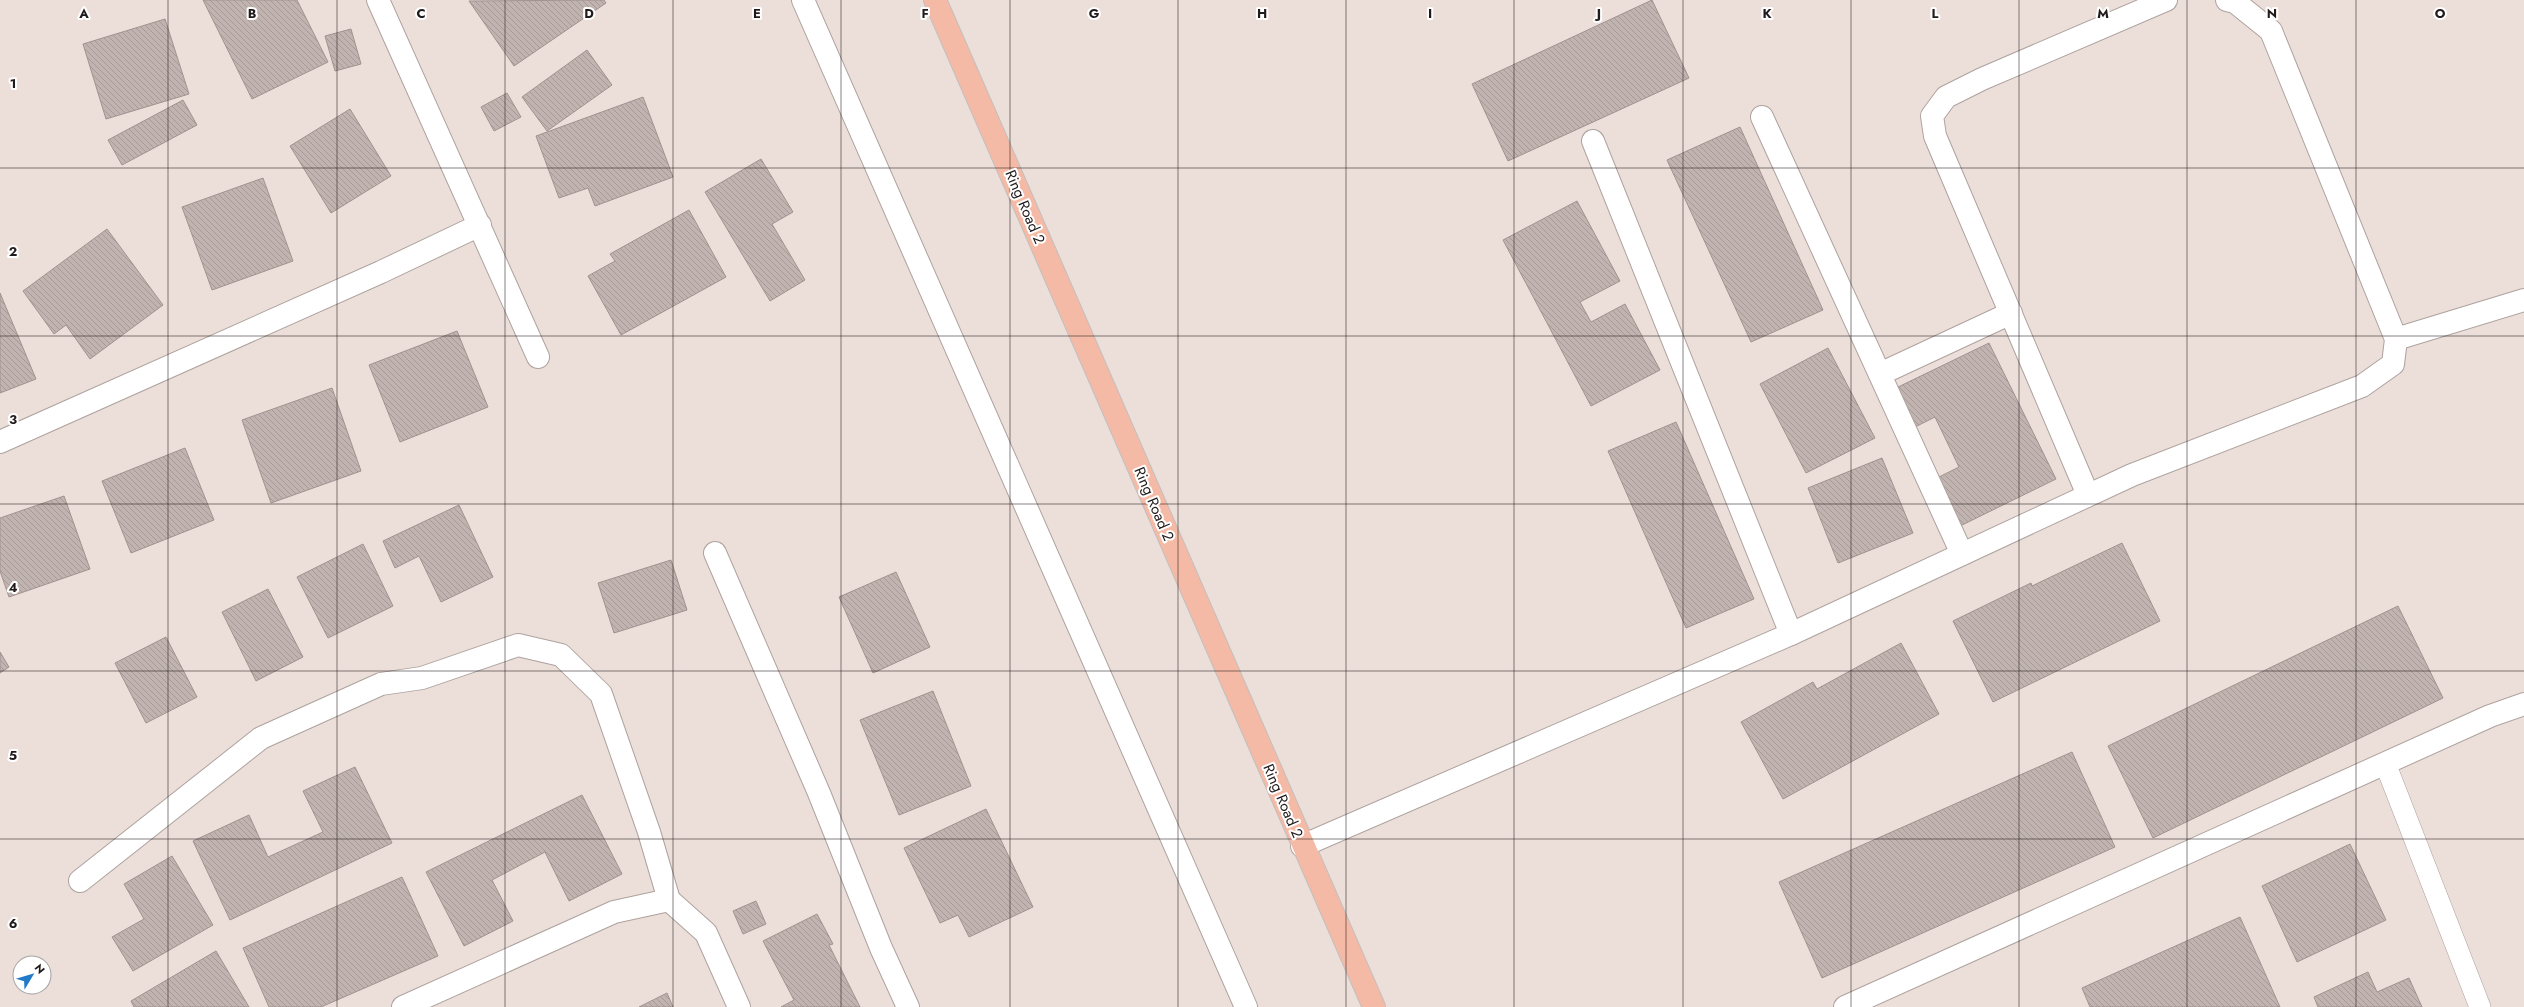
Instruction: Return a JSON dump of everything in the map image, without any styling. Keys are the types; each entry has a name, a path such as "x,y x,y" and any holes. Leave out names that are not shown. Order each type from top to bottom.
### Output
{"main road":[{"name":"Ring Road 2","path":"935,0 1302,846 1374,1007"}],"street":[{"path":"378,0 538,357"},
{"path":"803,0 1246,1007"},
{"path":"2088,495 1935,136 1932,116 1946,97 1982,79 2166,0"},
{"path":"1302,846 1791,634 2132,475 2362,386 2393,364 2396,339 2271,31 2235,2 2227,0"},
{"path":"1762,118 1962,554"},
{"path":"1593,141 1791,634"},
{"path":"0,442 381,272 480,225"},
{"path":"2396,339 2524,300"},
{"path":"1880,374 2011,313"},
{"path":"715,553 819,793 881,948 908,1007"},
{"path":"80,881 261,738 380,684 422,678 518,645 561,655 601,694 649,832 669,900 706,933 739,1007"},
{"path":"1845,1007 2490,716 2524,704"},
{"path":"403,1007 614,912 669,900"}],"lane":[{"path":"2385,763 2480,1007"}],"building":[{"path":"203,0 297,0 328,62 252,99"},
{"path":"604,0 606,3 514,66 469,1"},
{"path":"1652,0 1689,78 1508,161 1472,84"},
{"path":"165,19 189,94 106,119 83,44"},
{"path":"351,29 361,64 335,71 325,36"},
{"path":"587,50 612,85 547,131 522,97"},
{"path":"507,93 521,117 494,131 481,107"},
{"path":"643,97 673,177 595,206 588,188 559,198 536,136"},
{"path":"183,100 197,125 122,165 108,140"},
{"path":"350,109 391,176 331,213 290,146"},
{"path":"1740,127 1823,310 1751,342 1667,160"},
{"path":"761,159 793,212 772,224 805,280 770,301 705,192"},
{"path":"263,178 293,261 212,290 182,207"},
{"path":"1577,201 1620,281 1580,302 1591,322 1625,304 1660,370 1591,406 1503,240"},
{"path":"689,210 726,277 621,335 588,276 615,261 610,254"},
{"path":"107,229 163,305 90,359 66,325 54,334 23,291"},
{"path":"0,293 36,379 0,393"},
{"path":"457,331 488,407 400,442 369,365"},
{"path":"1989,343 2056,479 1956,528 1933,480 1959,467 1935,417 1913,428 1894,389"},
{"path":"1828,348 1875,438 1806,473 1760,384"},
{"path":"332,388 361,471 271,503 242,420"},
{"path":"1676,422 1754,599 1686,628 1608,451"},
{"path":"185,448 214,520 131,553 102,481"},
{"path":"1882,458 1913,533 1838,563 1808,488"},
{"path":"64,496 90,569 9,597 0,571 0,518"},
{"path":"459,505 493,577 441,602 419,556 395,568 383,541"},
{"path":"2122,543 2160,621 1993,702 1953,621 2031,583 2032,586"},
{"path":"363,544 393,606 328,638 297,577"},
{"path":"671,560 687,610 614,633 598,583"},
{"path":"896,572 930,647 873,673 839,597"},
{"path":"268,589 303,657 256,681 222,612"},
{"path":"2398,606 2443,698 2153,838 2108,746"},
{"path":"166,637 197,697 146,723 115,663"},
{"path":"1901,643 1939,714 1783,799 1741,722 1813,682 1817,689"},
{"path":"0,652 9,667 0,673"},
{"path":"933,691 971,786 899,815 860,720"},
{"path":"2072,752 2115,847 1822,978 1779,882"},
{"path":"355,767 392,843 230,920 193,841 249,815 268,857 323,832 303,791"},
{"path":"582,795 622,874 569,901 545,852 492,880 513,921 464,946 426,872"},
{"path":"986,809 1033,907 969,937 958,915 940,923 904,848"},
{"path":"2350,844 2386,920 2297,962 2262,886"},
{"path":"172,856 213,925 133,971 112,937 144,919 124,884"},
{"path":"402,877 438,956 321,1007 269,1007 243,948"},
{"path":"756,901 766,924 743,934 733,911"},
{"path":"817,914 833,944 829,945 860,1007 781,1007 794,1000 763,941"},
{"path":"2240,917 2280,1007 2090,1007 2082,988"},
{"path":"216,951 249,1007 134,1007 131,1001"},
{"path":"2368,972 2377,992 2409,978 2422,1007 2318,1007 2314,997"},
{"path":"667,993 673,1007 639,1007"}]}
